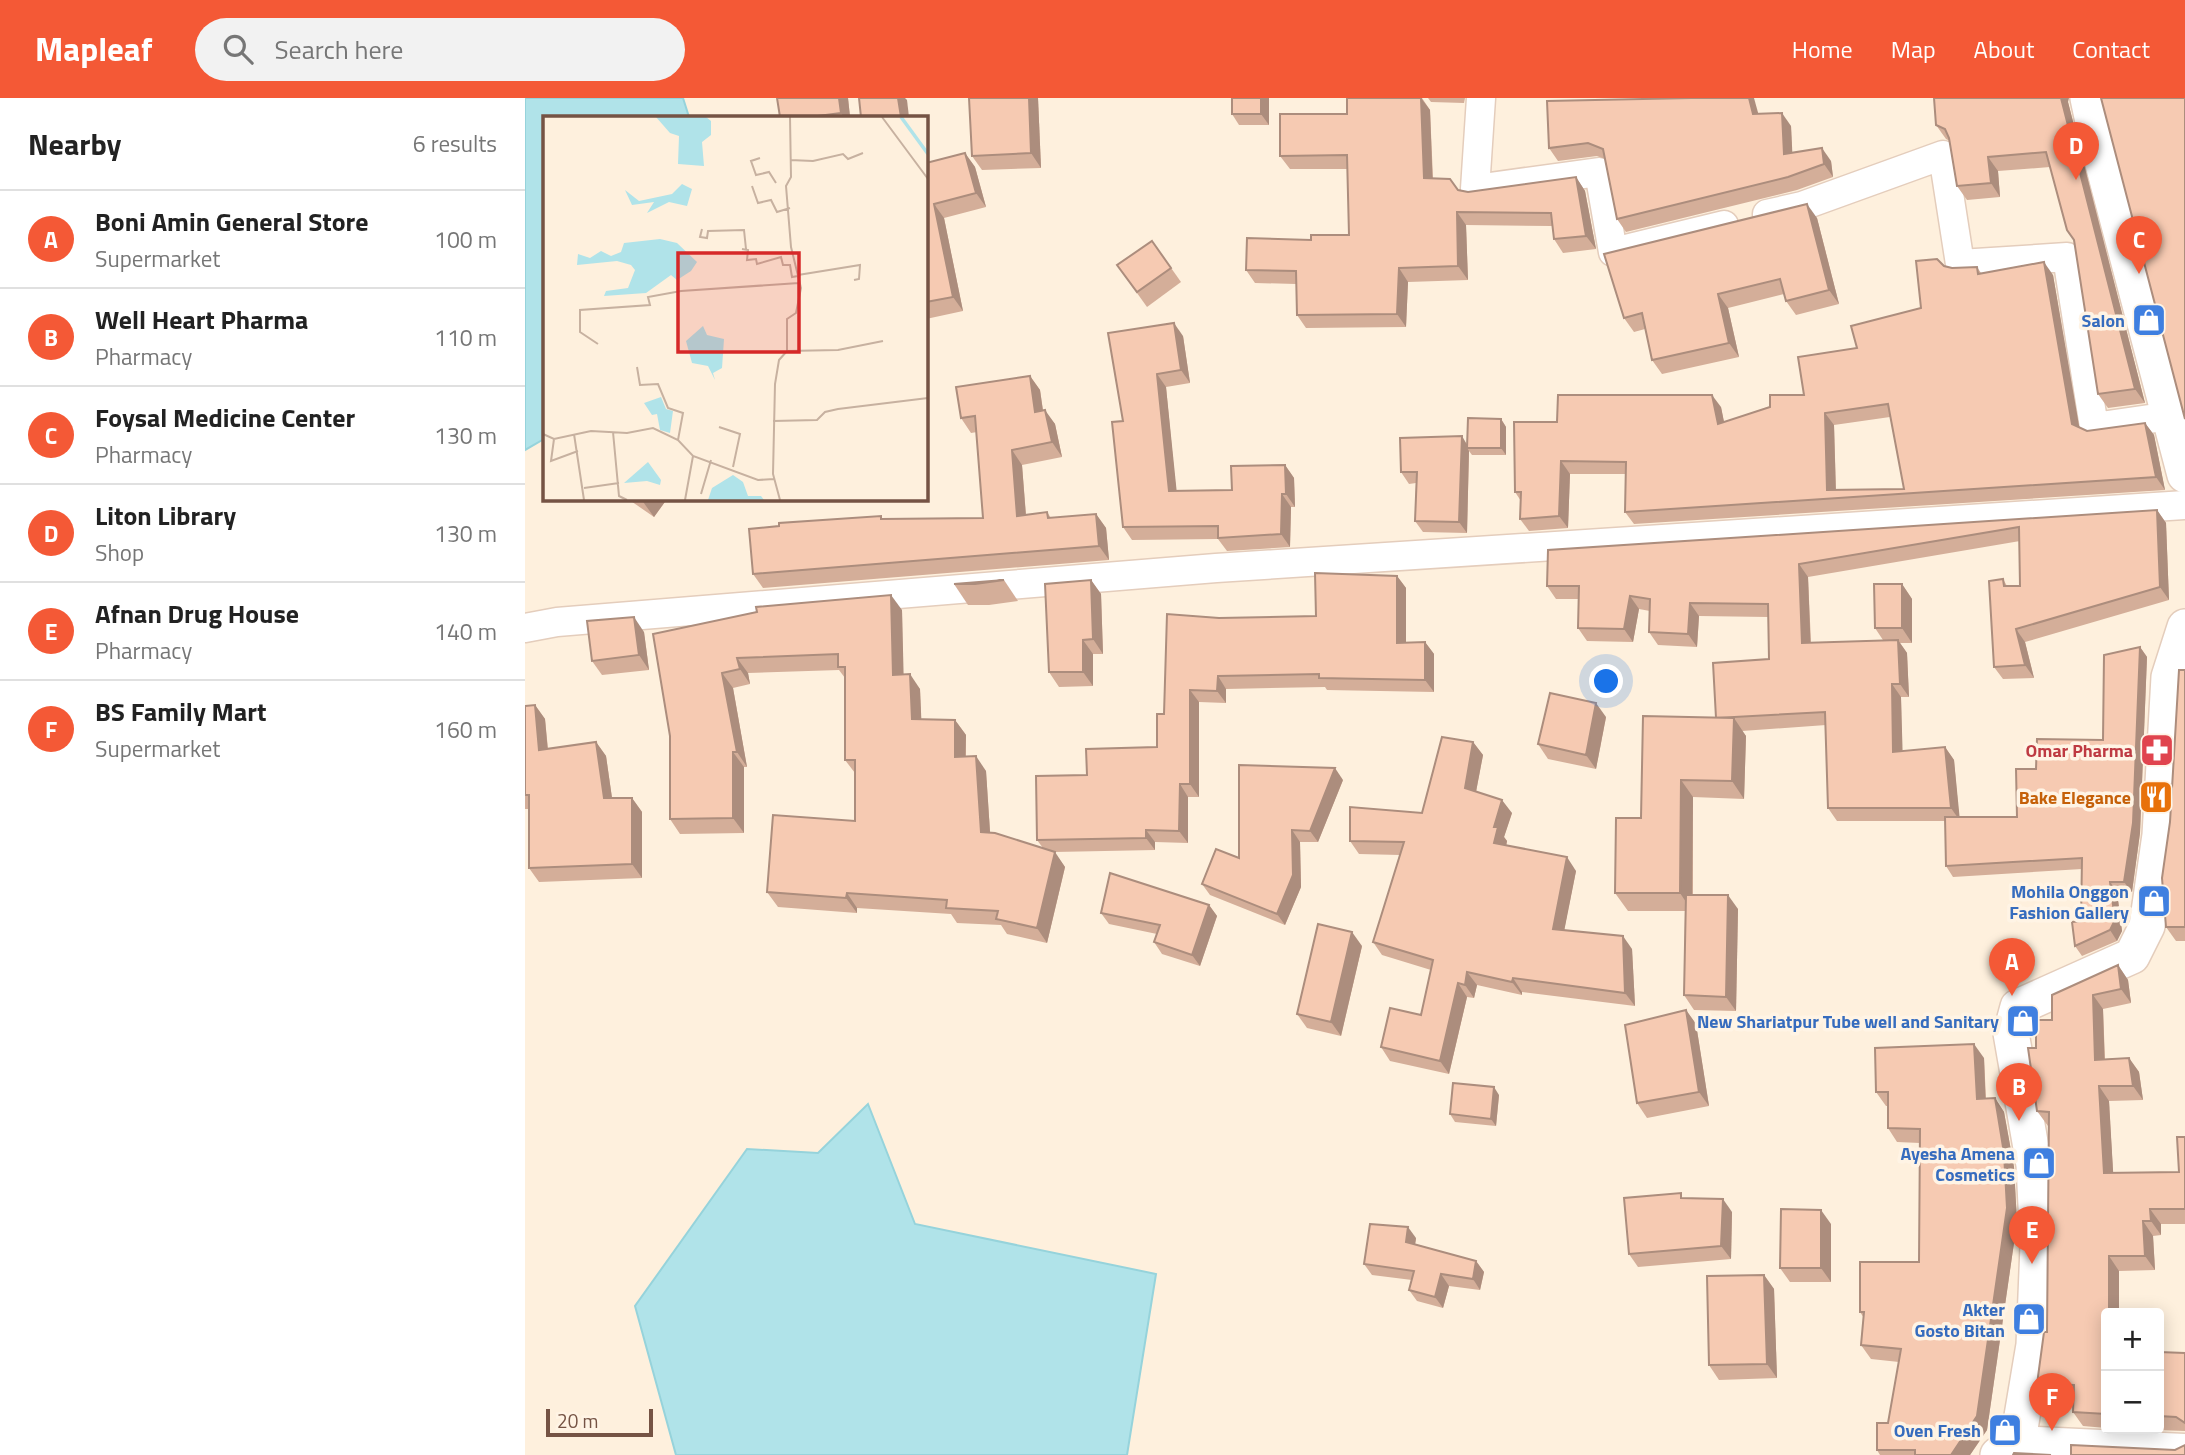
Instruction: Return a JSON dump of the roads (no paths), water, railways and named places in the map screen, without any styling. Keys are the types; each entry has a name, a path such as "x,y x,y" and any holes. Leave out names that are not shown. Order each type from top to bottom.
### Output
{"street":[{"path":"1481,98 1475,189 1599,172 1613,252 1802,206 1943,155 1960,264 2067,257 2094,427 2173,402"},
{"path":"2088,98 2098,145 2173,402 2185,475"},
{"path":"525,628 557,622 1216,568 2185,505"},
{"path":"2185,627 2169,677 2160,835 2147,926 2132,956 2018,1007 2011,1033 2034,1165 2038,1246 2035,1345 2008,1447 2185,1448"}],"water":[{"path":"525,98 683,98 689,116 543,116 543,440 525,450"},
{"path":"868,1104 915,1224 1156,1274 1127,1455 676,1455 635,1306 747,1149 818,1153"}],"place":[{"name":"Liton Library","path":"2076,180"},
{"name":"Foysal Medicine Center","path":"2139,274"},
{"name":"Salon","path":"2149,320"},
{"name":"Omar Pharma","path":"2157,750"},
{"name":"Bake Elegance","path":"2156,797"},
{"name":"Mohila Onggon Fashion Gallery","path":"2154,901"},
{"name":"Boni Amin General Store","path":"2012,996"},
{"name":"New Shariatpur Tube well and Sanitary","path":"2023,1021"},
{"name":"Well Heart Pharma","path":"2019,1121"},
{"name":"Ayesha Amena Cosmetics","path":"2039,1163"},
{"name":"Afnan Drug House","path":"2032,1264"},
{"name":"Akter Gosto Bitan","path":"2029,1319"},
{"name":"Oven Fresh","path":"2005,1430"},
{"name":"BS Family Mart","path":"2052,1431"}]}
